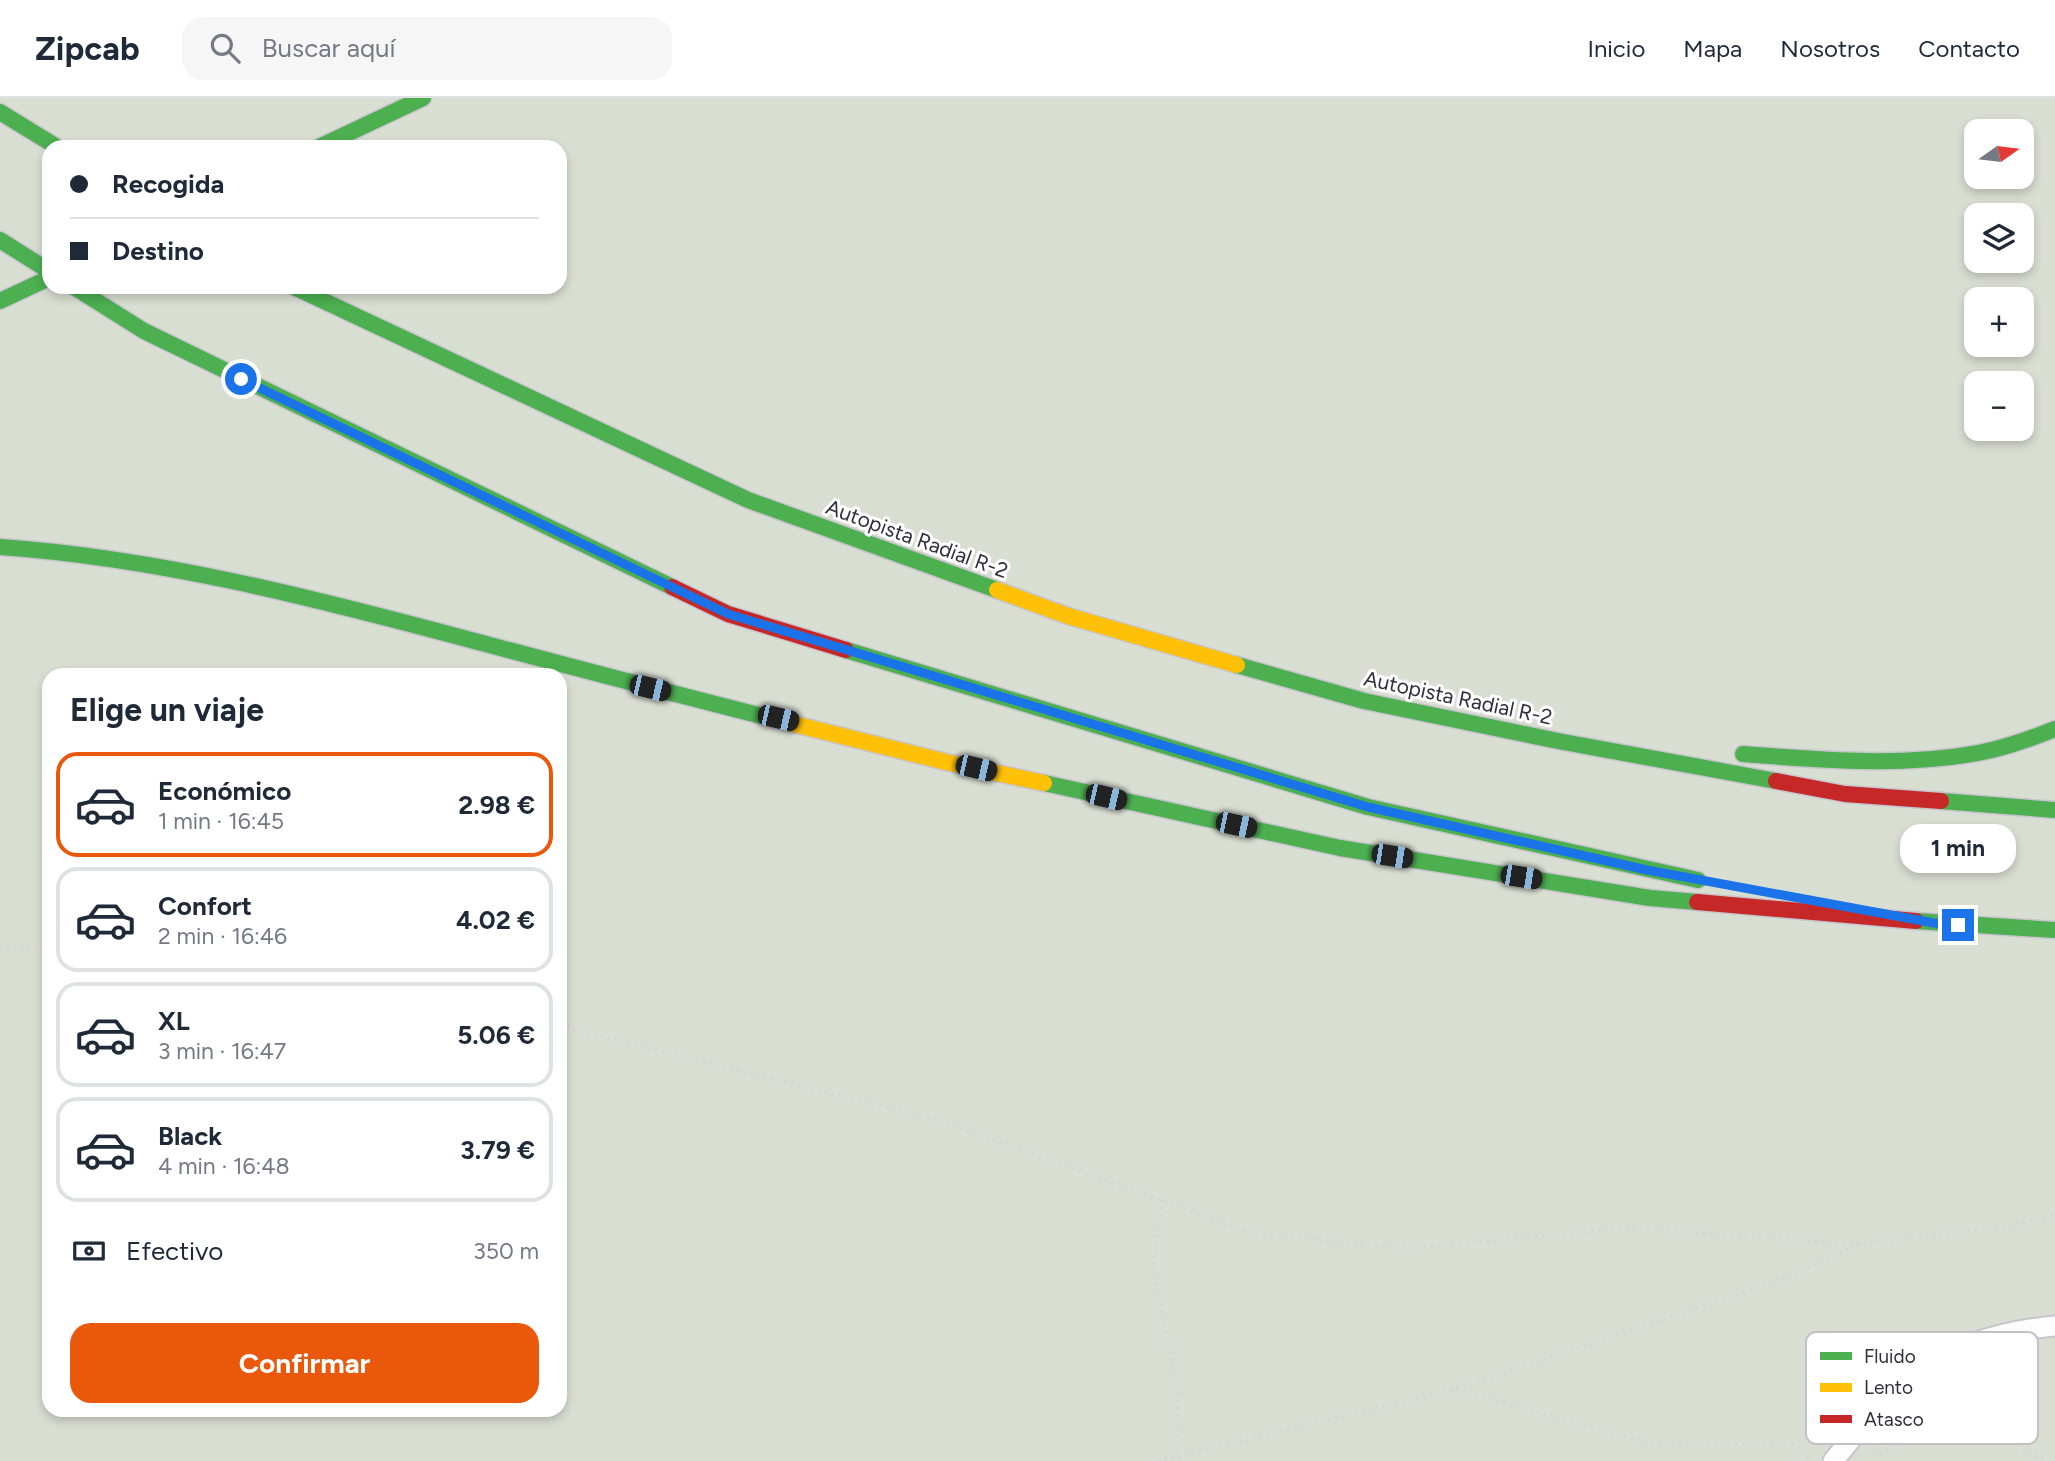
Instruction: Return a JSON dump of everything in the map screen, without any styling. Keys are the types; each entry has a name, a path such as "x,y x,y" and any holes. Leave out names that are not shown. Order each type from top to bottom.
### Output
{"highway":[{"path":"329,140 404,98"},
{"path":"332,140 424,98"},
{"path":"0,112 46,140"},
{"path":"0,240 42,267"},
{"path":"0,302 42,281"},
{"path":"85,294 144,331 728,614 1368,807 1716,883"},
{"name":"Autopista Radial R-2","path":"309,294 748,500 1056,611 1364,701 1558,741"},
{"path":"0,547 43,550 197,573 316,599 650,688 950,763 1340,848 1650,898 1934,923 2055,930"},
{"path":"1558,741 1871,762 1966,757 2036,738 2055,729"},
{"path":"1558,741 1846,794 2055,810"},
{"path":"1757,891 1934,923"}],"lane":[{"path":"2014,1332 2055,1326"},
{"path":"1833,1461 1847,1444"}],"path":[{"path":"0,947 42,948"},
{"path":"567,1028 939,1120 1255,1234 1410,1248 1634,1228 1861,1244 2014,1225 2055,1214"},
{"path":"1162,1200 1153,1269 1179,1396 1176,1457"},
{"path":"1158,1461 1455,1389 1772,1283 1861,1244"},
{"path":"1455,1389 1656,1445 1795,1444 1811,1461"},
{"path":"1867,1457 1902,1444"},
{"path":"2011,1444 2047,1461"}],"shaded area":[{"path":"0,98 2055,98 2055,1461 0,1461"}],"traffic: fast":[{"path":"334,140 423,98"},
{"path":"0,112 46,140"},
{"path":"0,240 42,267"},
{"path":"0,301 42,281"},
{"path":"85,294 144,331 672,587"},
{"path":"309,294 748,500 997,590"},
{"path":"0,547 118,560 235,582 351,609 794,724"},
{"path":"846,650 1368,807 1698,880"},
{"path":"1237,665 1364,701 1558,741 1776,781"},
{"path":"1743,754 1861,761 1920,760 1988,751 2055,729"},
{"path":"1044,783 1340,848 1650,898 1697,902"},
{"path":"1941,801 2055,810"},
{"path":"1916,921 2055,930"}],"traffic: slow":[{"path":"997,590 1068,616 1237,665"},
{"path":"794,724 950,763 1044,783"}],"traffic: jam":[{"path":"672,587 728,614 846,650"},
{"path":"1776,781 1845,794 1941,801"},
{"path":"1697,902 1916,921"}],"route":[{"path":"241,379 728,614 1368,807 1647,870 1934,923 1958,925"}]}
